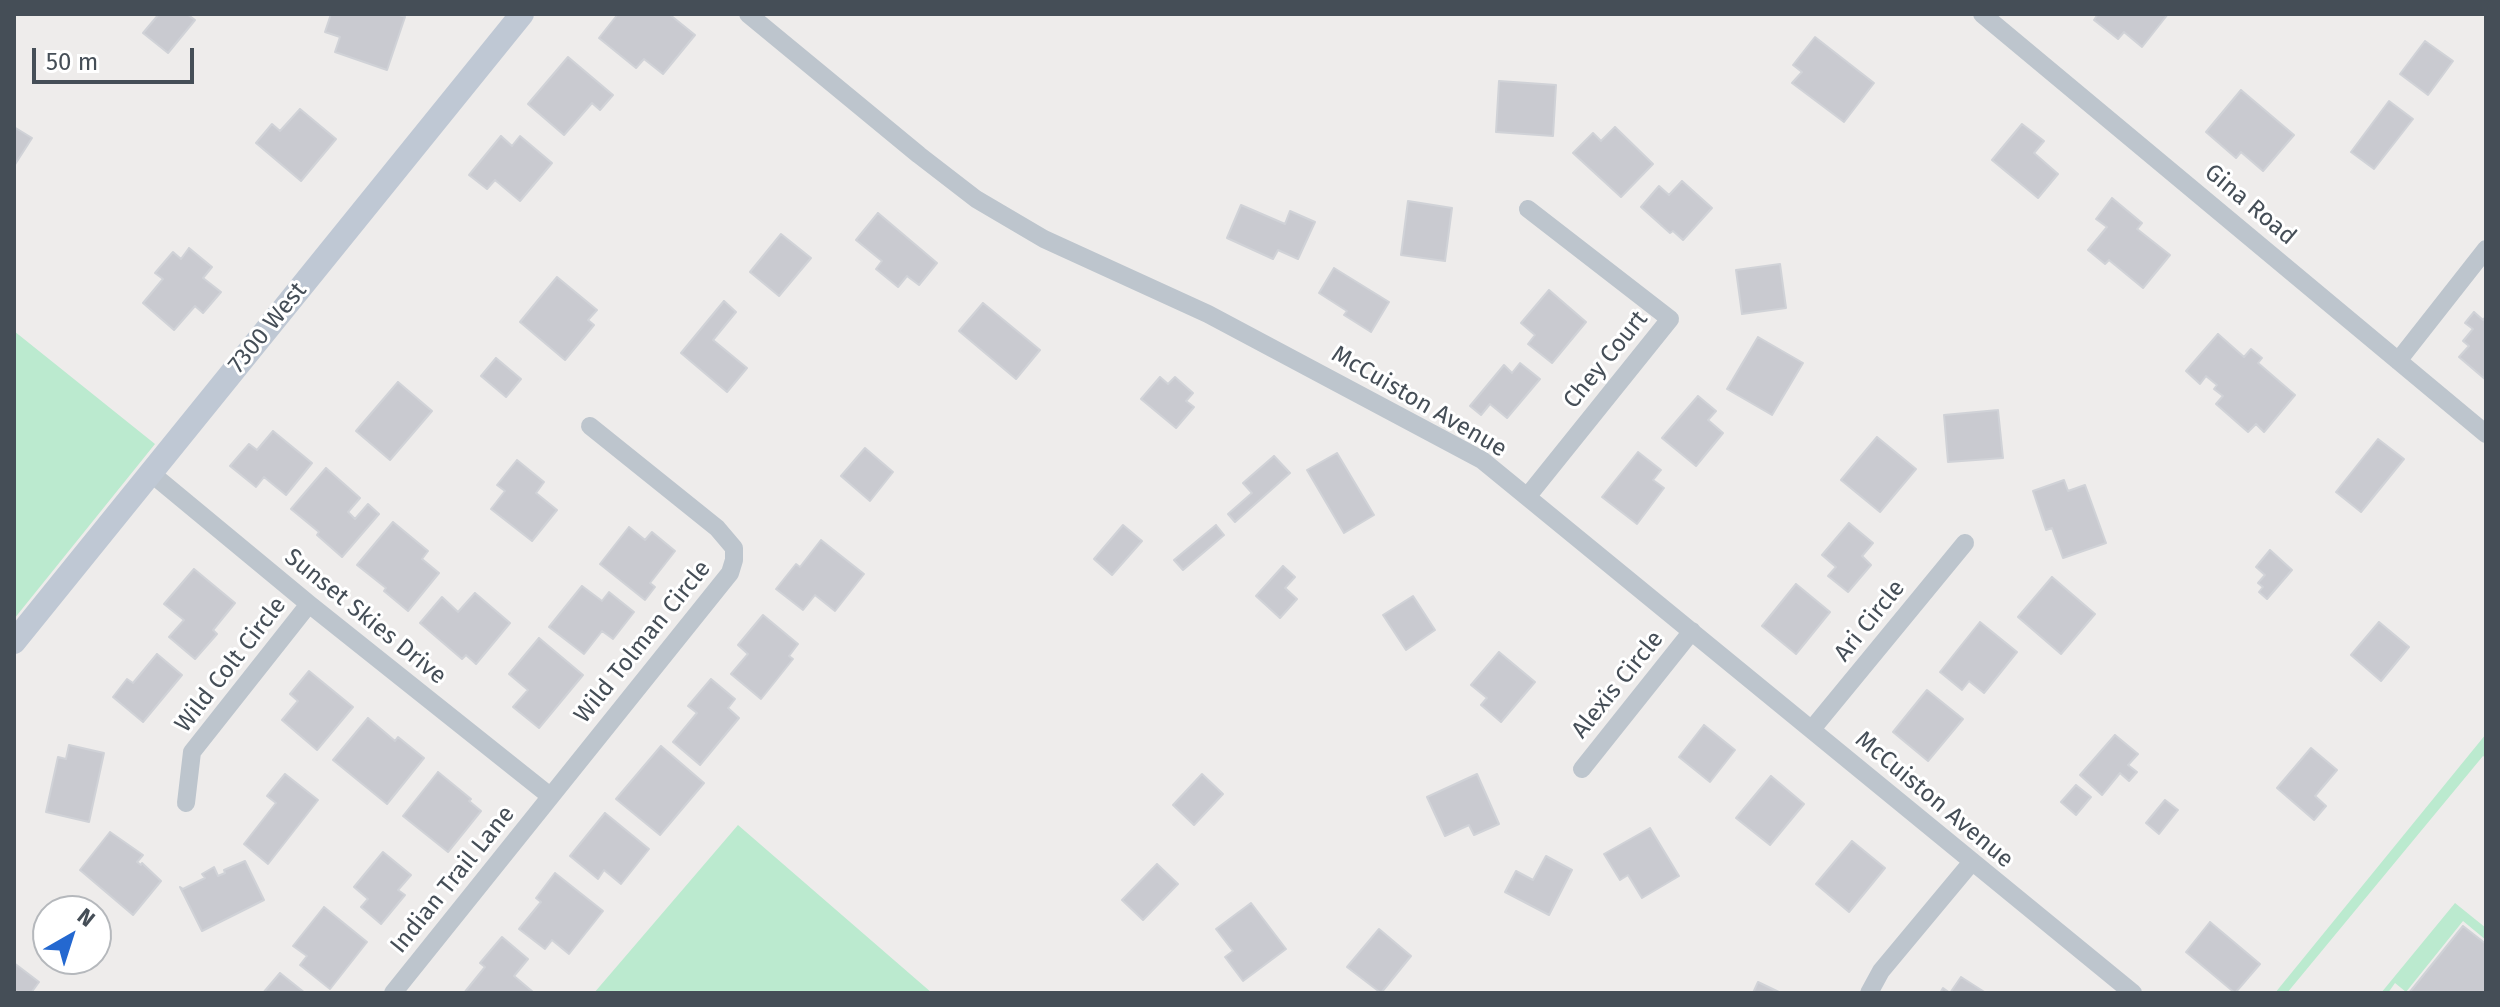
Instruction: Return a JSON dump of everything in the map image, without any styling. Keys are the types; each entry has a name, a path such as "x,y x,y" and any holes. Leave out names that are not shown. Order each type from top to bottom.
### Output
{"street":[{"name":"7300 West","path":"14,642 522,14"},
{"name":"McCuiston Avenue","path":"748,14 976,199 1044,239 1208,314 1482,460 2133,993"},
{"name":"Gina Road","path":"1982,14 2486,434"},
{"name":"Chey Court","path":"1527,497 1670,319 1528,209"},
{"path":"2398,361 2486,249"},
{"name":"Wild Tolman Circle","path":"550,796 730,573 734,560 734,548 717,528 590,426"},
{"name":"Sunset Skies Drive","path":"152,474 550,796"},
{"name":"Ari Circle","path":"1812,729 1965,543"},
{"name":"Wild Colt Circle","path":"186,803 192,752 309,604"},
{"name":"Alexis Circle","path":"1582,769 1692,631"},
{"name":"Indian Trail Lane","path":"393,993 550,796"},
{"path":"1869,993 1881,971 1971,863"}],"green space":[{"path":"14,331 155,444 14,619"},
{"path":"2486,734 2486,758 2483,756 2287,993 2275,993"},
{"path":"738,825 932,993 594,993"},
{"path":"2455,903 2486,928 2486,940 2463,921 2406,992 2395,983 2388,993 2381,993"}],"building":[{"path":"159,14 187,14 195,20 168,53 143,33"},
{"path":"331,14 397,14 405,17 387,70 335,52 340,37 325,32"},
{"path":"618,14 669,14 695,35 663,74 644,59 636,68 599,38"},
{"path":"2098,14 2168,14 2142,47 2124,32 2118,39 2094,20"},
{"path":"1815,37 1874,83 1844,122 1792,83 1802,72 1793,65"},
{"path":"2425,41 2453,61 2428,95 2400,74"},
{"path":"568,57 613,95 600,110 592,103 564,135 528,104"},
{"path":"1499,81 1556,85 1553,136 1496,132"},
{"path":"2241,90 2294,135 2263,171 2241,152 2236,158 2206,132"},
{"path":"2389,101 2413,119 2374,169 2351,152"},
{"path":"300,109 336,139 301,181 256,143 272,124 280,131"},
{"path":"2022,124 2044,141 2034,153 2058,174 2038,198 1992,160"},
{"path":"14,127 32,138 14,166"},
{"path":"1615,127 1653,164 1621,197 1573,153 1593,133 1601,141"},
{"path":"501,136 512,146 520,136 552,163 520,201 495,180 487,189 469,175"},
{"path":"1682,181 1712,208 1683,240 1673,231 1670,233 1641,207 1659,186 1669,195"},
{"path":"2112,198 2142,223 2137,229 2170,255 2143,288 2109,260 2105,264 2088,250 2107,227 2096,219"},
{"path":"1408,201 1452,208 1445,261 1401,255"},
{"path":"1241,205 1285,224 1290,211 1315,222 1298,259 1278,250 1273,259 1227,238"},
{"path":"878,213 937,263 919,285 907,276 898,287 876,269 882,261 856,240"},
{"path":"781,234 811,258 779,296 750,272"},
{"path":"189,248 212,267 203,278 221,292 203,313 195,306 174,330 143,303 163,279 155,273 173,252 181,259"},
{"path":"1780,264 1786,308 1742,314 1736,270"},
{"path":"1334,268 1389,302 1371,332 1344,315 1347,311 1319,293"},
{"path":"557,277 597,310 588,320 594,325 565,360 520,322"},
{"path":"1549,290 1586,322 1552,363 1528,344 1535,335 1521,323"},
{"path":"724,301 736,312 713,340 747,368 727,392 681,353"},
{"path":"983,303 1040,350 1016,379 959,331"},
{"path":"2474,312 2483,320 2486,316 2486,380 2459,357 2469,346 2463,341 2473,329 2465,323"},
{"path":"2218,334 2244,357 2251,349 2262,358 2258,363 2295,395 2264,432 2256,424 2248,432 2216,404 2223,396 2214,389 2217,385 2206,376 2200,384 2186,371"},
{"path":"1758,337 1803,363 1772,415 1727,389"},
{"path":"496,358 521,379 506,397 481,376"},
{"path":"1520,363 1540,379 1507,418 1490,404 1481,415 1470,406 1504,365 1512,373"},
{"path":"1160,377 1168,384 1175,377 1193,393 1186,401 1194,407 1176,428 1141,399"},
{"path":"398,382 432,411 390,460 356,431"},
{"path":"1698,396 1716,411 1708,420 1723,433 1696,466 1662,438"},
{"path":"1998,410 2003,458 1948,462 1944,415"},
{"path":"273,431 312,463 286,495 264,477 256,487 230,466 249,444 257,450"},
{"path":"1877,437 1916,469 1880,512 1841,480"},
{"path":"2378,439 2404,459 2361,512 2336,492"},
{"path":"865,448 893,472 870,501 841,476"},
{"path":"1638,452 1661,470 1653,480 1664,488 1637,524 1602,497"},
{"path":"1337,453 1374,515 1344,533 1307,470"},
{"path":"1274,456 1290,473 1235,522 1228,514 1252,493 1243,483"},
{"path":"517,460 544,482 536,493 557,510 532,541 491,509 505,491 497,485"},
{"path":"326,468 360,498 348,512 355,519 368,504 379,514 342,557 317,535 319,532 291,509"},
{"path":"2064,480 2068,491 2085,485 2106,543 2063,558 2052,528 2046,530 2033,491"},
{"path":"393,522 428,551 422,559 439,573 408,611 357,565"},
{"path":"1849,523 1873,543 1862,556 1871,565 1848,592 1828,576 1836,567 1822,555"},
{"path":"1123,525 1142,541 1112,575 1094,559"},
{"path":"1216,525 1224,535 1183,570 1174,560"},
{"path":"629,527 645,540 652,532 675,551 650,583 655,587 645,600 600,564"},
{"path":"821,540 864,574 835,611 815,595 803,610 776,589 796,564 800,567"},
{"path":"2270,550 2292,570 2267,599 2259,592 2263,587 2258,583 2265,575 2256,567"},
{"path":"1283,566 1295,577 1285,588 1297,599 1280,618 1256,596"},
{"path":"194,569 235,603 213,630 217,634 195,659 169,637 184,620 164,604"},
{"path":"2052,577 2095,614 2061,654 2018,617"},
{"path":"1796,584 1830,612 1796,654 1762,626"},
{"path":"582,586 602,601 609,592 634,612 613,639 602,631 584,654 549,627"},
{"path":"475,593 510,623 476,664 466,655 462,659 420,623 442,597 458,612"},
{"path":"1413,596 1435,630 1406,650 1383,615"},
{"path":"763,615 798,644 789,656 793,659 761,699 731,674 748,654 738,645"},
{"path":"1980,622 2017,652 1984,693 1969,681 1962,690 1940,672"},
{"path":"2379,622 2409,647 2381,681 2351,655"},
{"path":"539,638 583,675 539,728 513,707 528,690 509,674"},
{"path":"1499,652 1535,682 1501,722 1481,705 1487,698 1471,685"},
{"path":"157,654 182,675 143,722 113,697 127,679 133,683"},
{"path":"309,671 353,707 317,750 282,720 298,701 290,694"},
{"path":"711,679 735,699 728,708 739,718 700,765 673,742 697,713 688,706"},
{"path":"1927,690 1963,719 1928,761 1893,732"},
{"path":"368,718 395,741 398,737 424,758 387,804 333,760"},
{"path":"1704,725 1735,750 1710,782 1679,757"},
{"path":"2115,735 2138,754 2128,765 2137,772 2129,781 2120,773 2102,795 2080,775"},
{"path":"69,745 104,753 89,822 46,812 58,757 66,759"},
{"path":"661,746 704,783 660,835 616,799"},
{"path":"2311,748 2337,770 2315,796 2326,806 2314,820 2277,788"},
{"path":"438,772 481,811 448,852 403,816"},
{"path":"285,774 318,800 268,864 244,844 276,803 267,796"},
{"path":"1202,774 1223,794 1194,825 1173,805"},
{"path":"1477,774 1499,824 1474,835 1469,825 1445,836 1427,797"},
{"path":"1771,776 1804,804 1770,845 1736,818"},
{"path":"2076,785 2091,797 2076,815 2061,802"},
{"path":"2165,800 2178,810 2159,834 2146,823"},
{"path":"605,813 649,849 621,884 604,870 598,879 570,856"},
{"path":"1650,828 1679,876 1642,898 1628,875 1620,880 1604,854"},
{"path":"110,832 143,855 137,862 161,881 133,915 80,870"},
{"path":"1852,841 1885,868 1849,912 1816,884"},
{"path":"383,852 411,875 398,890 405,895 381,924 361,907 368,899 354,887"},
{"path":"1546,856 1572,870 1549,915 1505,892 1516,871 1533,880"},
{"path":"245,861 264,900 202,931 180,887 183,889 205,878 202,874 214,867 218,876"},
{"path":"1157,864 1178,884 1143,920 1122,900"},
{"path":"555,873 603,911 569,954 552,940 545,949 519,929 541,902 536,898"},
{"path":"1251,903 1286,949 1243,981 1225,957 1233,951 1216,929"},
{"path":"324,907 367,942 330,989 300,965 307,956 293,946"},
{"path":"2210,922 2260,964 2235,993 2186,952"},
{"path":"2463,926 2486,944 2486,993 2409,993"},
{"path":"1379,929 1411,956 1381,993 1347,967"},
{"path":"502,937 528,959 514,976 533,992 464,993 485,967 480,963"},
{"path":"14,963 39,982 31,993 14,993"},
{"path":"280,973 305,993 263,993"},
{"path":"1961,977 1986,993 1950,993"},
{"path":"1758,982 1781,993 1753,993"}]}
